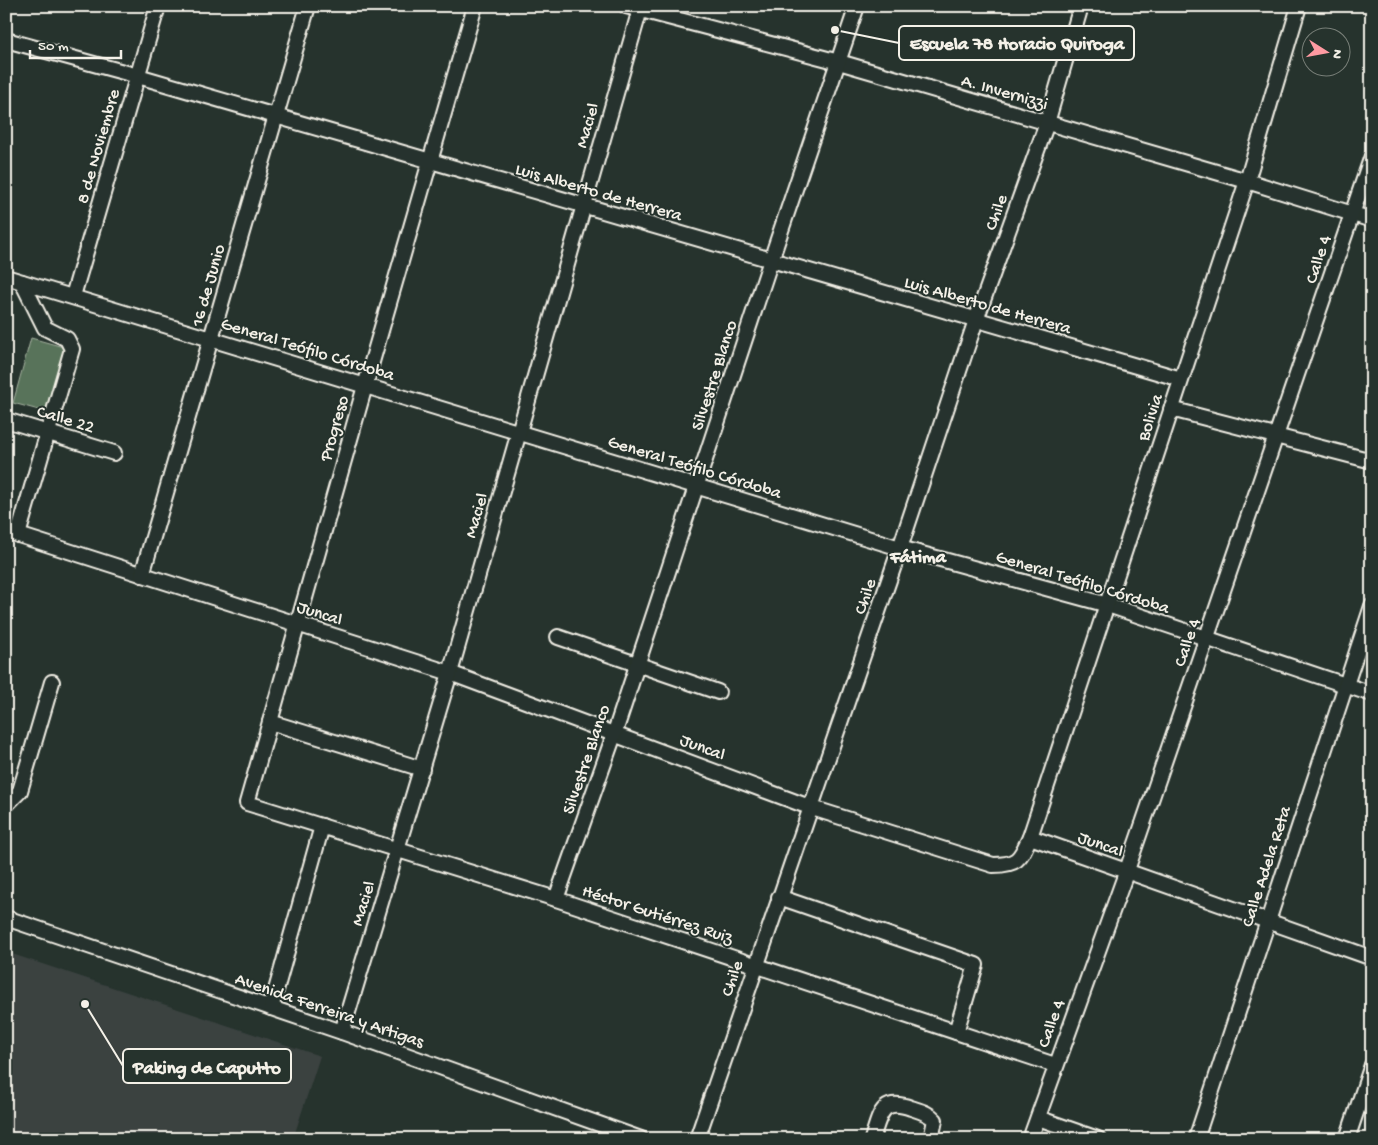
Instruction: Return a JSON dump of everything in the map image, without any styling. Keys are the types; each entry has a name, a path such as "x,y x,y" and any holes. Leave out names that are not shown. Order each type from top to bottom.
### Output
{"street":[{"name":"8 de Noviembre","path":"72,296 158,6"},
{"name":"16 de Junio","path":"142,574 308,6"},
{"name":"Progreso","path":"248,803 297,624 475,6"},
{"name":"Silvestre Blanco","path":"556,899 637,664 770,260 858,6"},
{"name":"Chile","path":"696,1139 812,808 976,320 1047,123 1081,6"},
{"name":"Bolivia","path":"1030,837 1247,181 1299,6"},
{"name":"A. Invernizzi","path":"635,8 839,62 1247,181 1372,220"},
{"name":"Maciel","path":"342,1032 450,673 582,205 635,8"},
{"name":"Luis Alberto de Herrera","path":"6,40 138,76 1181,379"},
{"name":"Calle 4","path":"1030,1139 1055,1065 1126,873 1278,436 1372,156"},
{"name":"General Teófilo Córdoba","path":"6,277 900,548 1108,605 1372,694"},
{"path":"12,533 48,432 72,349 67,339 45,328 22,282"},
{"path":"1171,409 1372,461"},
{"name":"Calle 22","path":"6,420 114,453"},
{"name":"Juncal","path":"12,533 450,673 614,732 812,808 993,865 1008,865 1019,859 1030,837 1126,873 1267,920 1372,958"},
{"name":"Calle Adela Reta","path":"1196,1139 1344,685 1372,606"},
{"path":"558,637 718,692"},
{"path":"6,806 20,791 52,682"},
{"path":"270,722 422,768"},
{"name":"Héctor Gutiérrez Ruiz","path":"248,803 556,899 1055,1065"},
{"path":"271,1008 322,826"},
{"path":"780,897 976,965 956,1032"},
{"name":"Avenida Ferreira y Artigas","path":"6,918 342,1032 639,1138"},
{"path":"1347,1139 1372,1065"},
{"path":"872,1139 881,1110 891,1104 901,1104 931,1115 936,1120 931,1139"},
{"path":"1038,1118 1098,1139"}],"shaded area":[{"path":"6,952 320,1056 293,1139 6,1139"}],"green space":[{"path":"31,338 67,348 50,413 13,403"}],"place":[{"name":"Escuela 78 Horacio Quiroga","path":"835,30"},
{"name":"Paking de Caputto","path":"85,1004"}],"district":[{"name":"Fátima","path":"918,555"}]}
